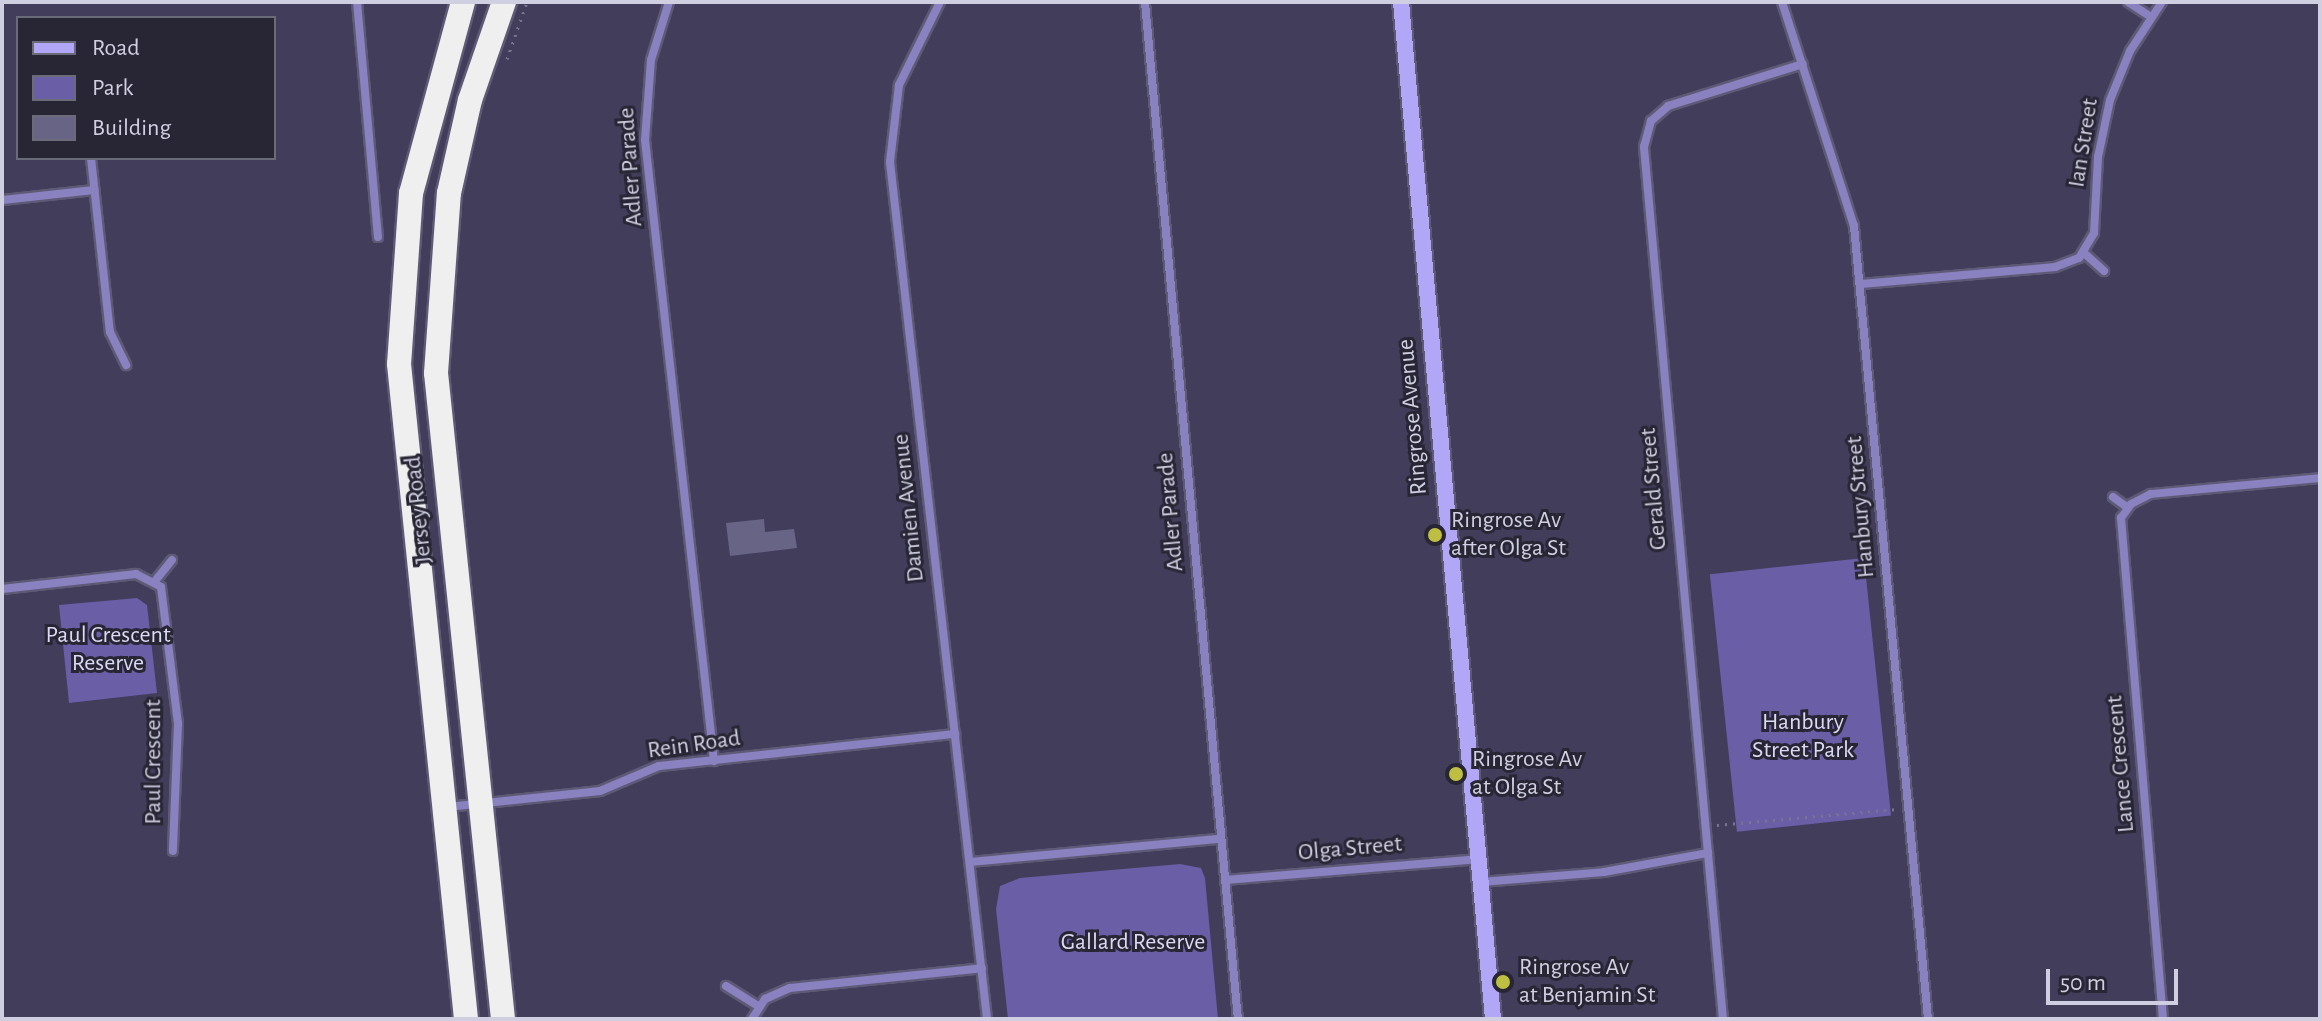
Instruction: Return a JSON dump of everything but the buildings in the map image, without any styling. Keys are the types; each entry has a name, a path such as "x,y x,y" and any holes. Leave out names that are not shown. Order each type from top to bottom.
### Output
{"highway":[{"name":"Jersey Road","path":"463,2 419,154 399,310 402,426 466,1019"},
{"name":"Jersey Road","path":"503,1019 441,449 437,327 454,168 504,2"}],"street":[{"path":"357,2 378,237"},
{"name":"Adler Parade","path":"669,2 651,60 645,140 714,761"},
{"name":"Damien Avenue","path":"940,2 904,70 890,162 987,1019"},
{"name":"Adler Parade","path":"1145,2 1238,1019"},
{"name":"Ringrose Avenue","path":"1401,2 1493,1019"},
{"name":"Hanbury Street","path":"1782,2 1850,205 1861,284 1928,1019"},
{"path":"2128,2 2151,17"},
{"name":"Ian Street","path":"2084,253 2094,233 2104,121 2126,58 2162,2"},
{"name":"Gerald Street","path":"1723,1019 1644,147 1651,121 1668,106 1803,64"},
{"path":"91,160 110,332 126,365"},
{"path":"2,200 94,190"},
{"path":"1861,284 2055,267 2084,253 2104,271"},
{"path":"2113,497 2127,507 2151,494 2320,478"},
{"name":"Lance Crescent","path":"2127,507 2119,531 2163,1019"},
{"path":"2,589 136,574 155,581 172,560"},
{"name":"Paul Crescent","path":"155,581 166,600 178,724 173,851"},
{"name":"Rein Road","path":"442,807 600,791 646,769 955,734"},
{"path":"970,862 1220,839"},
{"path":"1480,882 1604,872 1708,853"},
{"name":"Olga Street","path":"1225,880 1478,859"},
{"path":"752,1019 758,1006 790,988 982,968"},
{"path":"726,986 758,1006"}],"path":[{"path":"504,63 527,2"},
{"path":"1705,826 1909,808"}],"green space":[{"name":"Hanbury Street Park","path":"1864,558 1891,816 1737,832 1710,574"},
{"name":"Paul Crescent Reserve","path":"137,598 147,605 157,693 69,703 59,605"},
{"name":"Gallard Reserve","path":"1180,864 1201,868 1205,878 1218,1019 1008,1019 996,909 1000,886 1020,878"}],"place":[{"name":"Ringrose Av after Olga St","path":"1435,535"},
{"name":"Ringrose Av at Olga St","path":"1456,774"},
{"name":"Ringrose Av at Benjamin St","path":"1503,982"}]}
